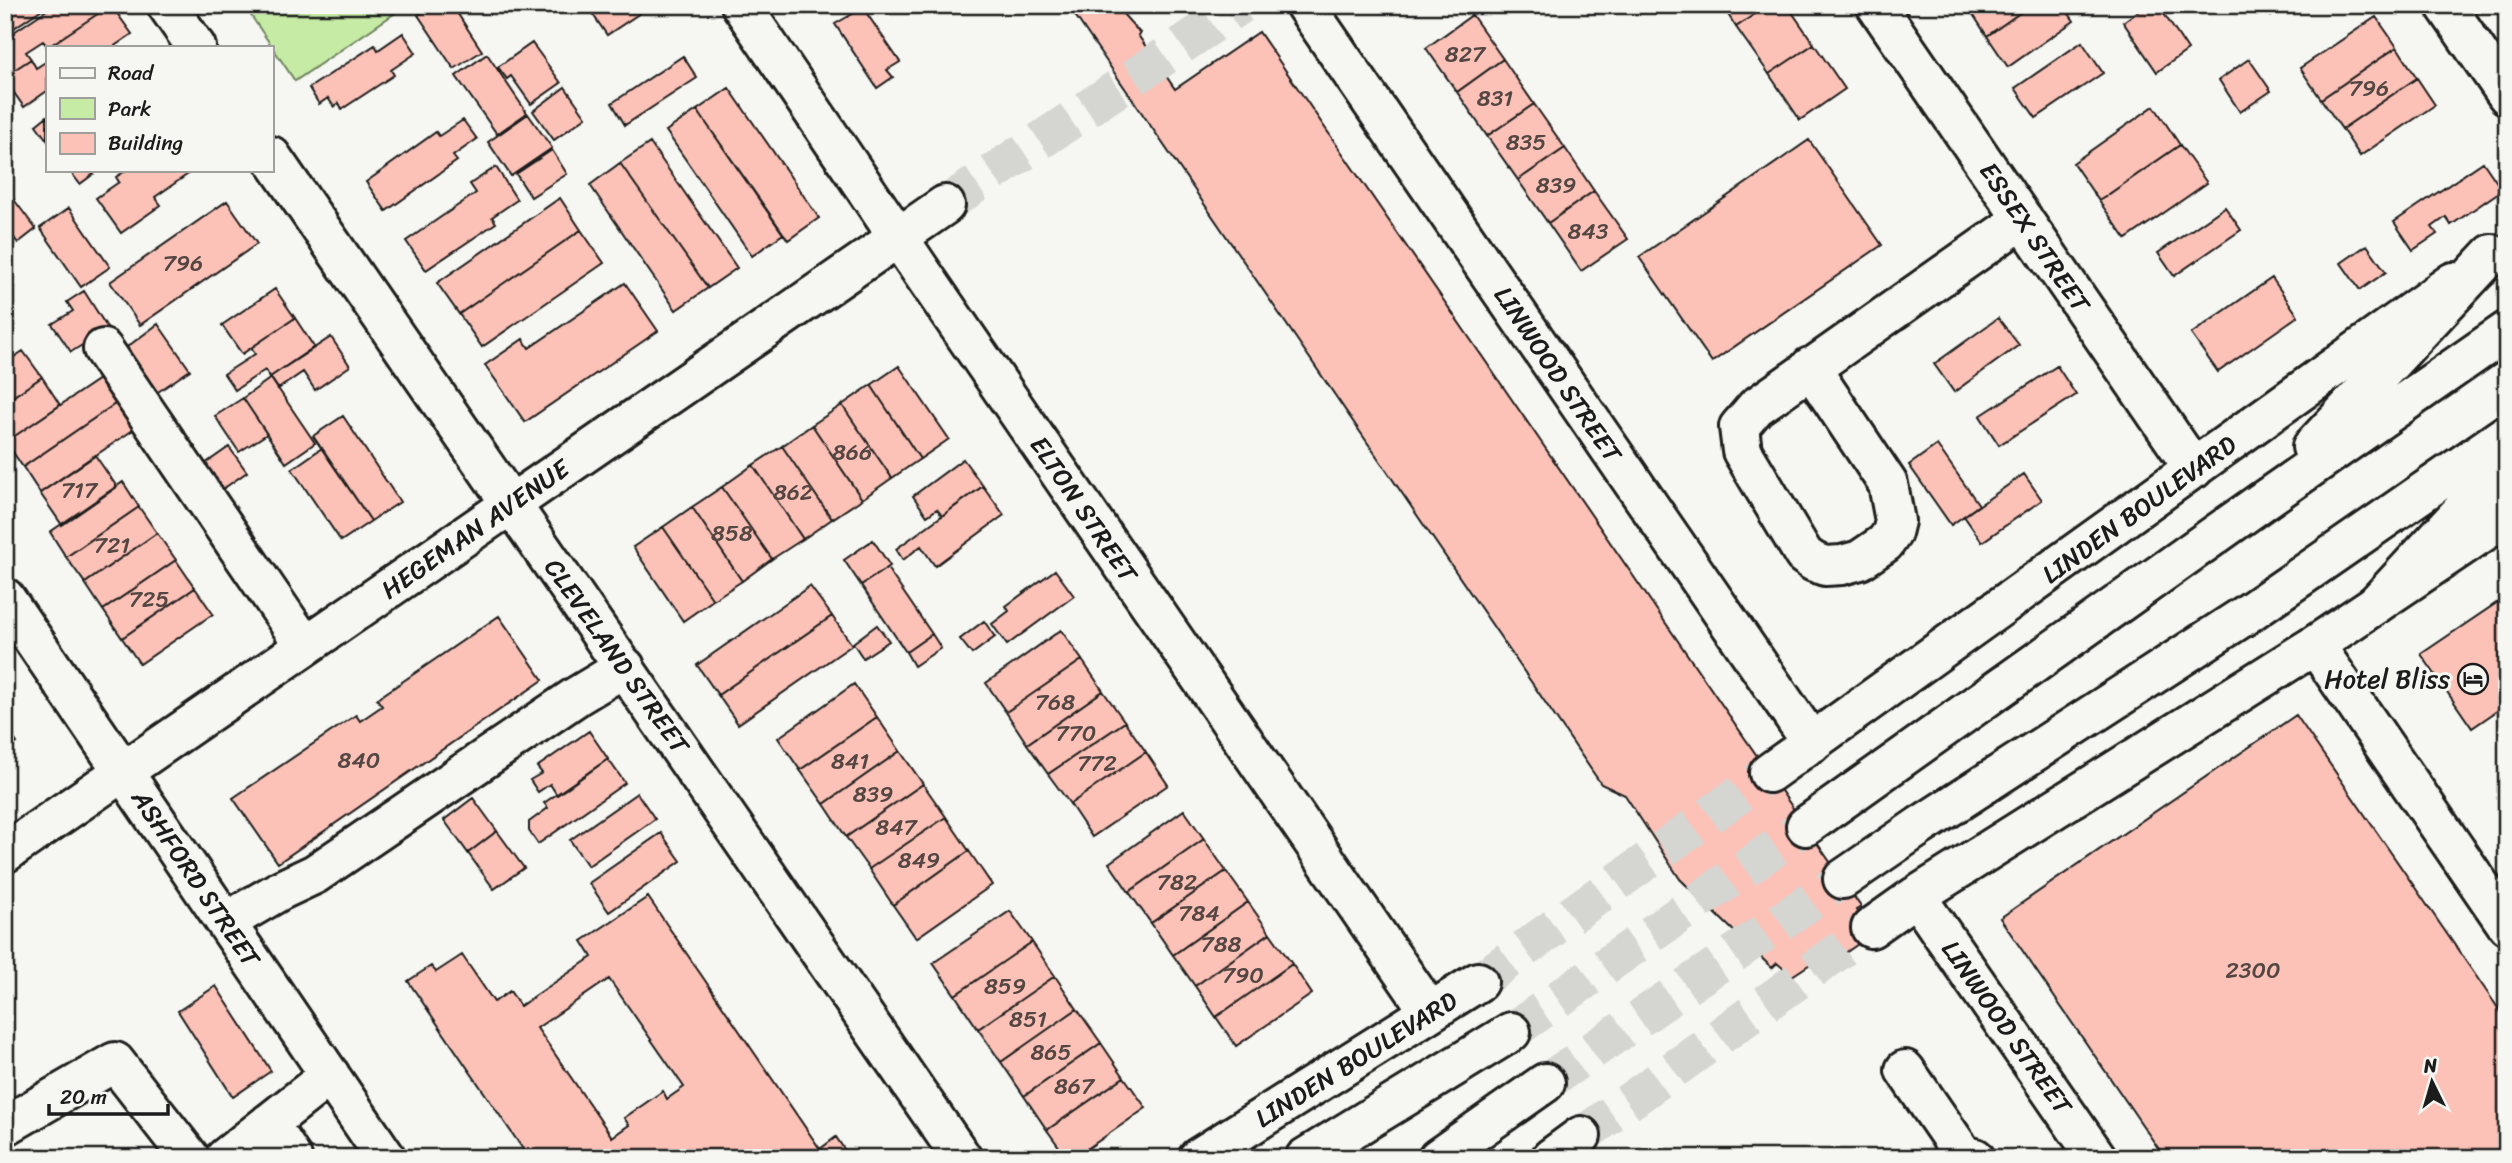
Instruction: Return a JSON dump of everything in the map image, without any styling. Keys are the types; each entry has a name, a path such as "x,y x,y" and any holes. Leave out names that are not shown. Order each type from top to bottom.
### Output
{"main road":[{"path":"167,5 195,46"},
{"name":"ELTON STREET","path":"741,5 897,237 1430,1012"},
{"name":"LINWOOD STREET","path":"1305,5 1812,743"},
{"name":"ESSEX STREET","path":"1876,5 2194,469"},
{"path":"2445,5 2507,95"},
{"name":"CLEVELAND STREET","path":"273,159 962,1158"},
{"name":"HEGEMAN AVENUE","path":"5,853 945,205"},
{"path":"1810,367 1888,484 1894,508 1892,533 1885,543 1860,560 1842,565 1825,566 1804,555 1742,452 1739,427 1756,407 1810,367 2023,219"},
{"path":"2260,503 2499,249"},
{"name":"LINDEN BOULEVARD","path":"1769,773 2499,249"},
{"path":"1806,826 2507,331"},
{"path":"103,349 305,646"},
{"path":"1843,879 2244,616 2507,434"},
{"path":"2376,604 2507,462"},
{"path":"1871,928 1916,896 2315,645 2507,516"},
{"name":"ASHFORD STREET","path":"5,598 386,1158"},
{"path":"2315,645 2507,925"},
{"path":"226,922 315,874 625,667"},
{"name":"LINWOOD STREET","path":"1916,896 2097,1158"},
{"name":"LINDEN BOULEVARD","path":"1198,1158 1478,982"},
{"path":"1305,1157 1511,1032"},
{"path":"5,1126 115,1062 190,1158"},
{"path":"1905,1070 1964,1156 1975,1158"},
{"path":"225,1158 330,1075"},
{"path":"1438,1158 1545,1083"},
{"path":"269,1123 292,1158"}],"green space":[{"path":"244,5 407,5 295,81"}],"building":[{"path":"5,5 48,5 5,34"},
{"path":"54,5 111,5 50,46 43,41 26,52 31,59 5,76 5,38"},
{"path":"111,5 132,34 114,46 50,46"},
{"path":"433,5 452,5 482,51 454,69 418,15"},
{"path":"652,5 607,35 587,6"},
{"path":"1068,5 1115,5 1140,33 1138,35 1175,89 1259,32 1861,907 1856,910 1874,933 1825,967 1821,957 1792,976 1777,963 1772,968 1680,879 1625,795 1601,784"},
{"path":"1722,5 1768,5 1736,27"},
{"path":"1768,5 1787,5 1814,44 1769,74 1736,27"},
{"path":"1967,5 2031,5 1987,36"},
{"path":"2031,5 2063,5 2074,21 2008,67 1987,36"},
{"path":"2147,5 2158,5 2188,50 2157,72 2123,22"},
{"path":"2264,5 2288,5 2271,16"},
{"path":"863,8 900,62 887,70 893,77 877,88 835,24"},
{"path":"1472,15 1503,59 1457,92 1426,48"},
{"path":"2376,17 2397,47 2321,99 2300,68"},
{"path":"403,33 416,53 391,70 394,75 342,109 339,103 334,107 328,98 319,104 309,88 375,45 378,50"},
{"path":"2082,42 2103,73 2036,118 2015,88"},
{"path":"532,43 561,83 531,104 511,76 507,79 498,67"},
{"path":"1814,44 1845,89 1800,120 1769,74"},
{"path":"2397,47 2417,78 2342,129 2321,99"},
{"path":"487,54 527,113 497,134 456,76"},
{"path":"683,56 697,78 625,125 612,103"},
{"path":"31,59 36,68 46,62 46,92 24,107 5,76"},
{"path":"1503,59 1534,104 1487,136 1457,92"},
{"path":"2249,59 2271,91 2240,112 2219,80"},
{"path":"2417,78 2435,105 2360,156 2342,129"},
{"path":"565,87 586,117 554,140 533,111"},
{"path":"729,88 819,218 788,240 697,110"},
{"path":"1534,104 1565,148 1518,180 1487,136"},
{"path":"2154,106 2180,145 2099,201 2073,163"},
{"path":"697,110 783,234 752,256 666,131"},
{"path":"528,114 552,148 511,176 488,142"},
{"path":"46,117 46,139 36,125"},
{"path":"463,120 477,139 453,156 457,161 386,211 366,182 436,132 439,136"},
{"path":"1809,140 1882,245 1712,362 1639,257"},
{"path":"650,143 737,268 708,288 620,163"},
{"path":"2180,145 2207,183 2126,239 2099,201"},
{"path":"1565,148 1594,191 1548,223 1518,180"},
{"path":"552,150 567,174 531,197 516,174"},
{"path":"2483,162 2502,190 2451,225 2446,217 2432,227 2437,234 2413,250 2394,222"},
{"path":"620,163 708,288 676,310 590,185"},
{"path":"496,167 517,200 492,217 496,223 426,270 406,241 476,193 470,184"},
{"path":"71,172 96,172 80,184"},
{"path":"124,172 191,172 155,197 161,205 121,233 96,198 119,182 116,177"},
{"path":"6,189 36,229 18,243 5,226"},
{"path":"1594,191 1628,239 1581,271 1548,223"},
{"path":"560,198 581,230 459,314 437,283"},
{"path":"227,201 257,244 140,325 110,282"},
{"path":"2225,207 2241,230 2174,276 2158,253"},
{"path":"69,208 110,267 81,287 40,228"},
{"path":"581,230 604,263 482,347 459,314"},
{"path":"2367,245 2386,272 2360,290 2341,263"},
{"path":"2272,278 2298,316 2218,372 2191,334"},
{"path":"625,283 658,331 525,422 485,365 523,339 529,348"},
{"path":"275,289 295,318 242,354 222,325"},
{"path":"84,291 108,329 71,352 52,324 73,311 67,302"},
{"path":"295,318 314,347 270,377 265,370 235,390 224,374 255,354 251,348"},
{"path":"1998,318 2019,345 1954,392 1934,364"},
{"path":"158,324 190,370 155,394 123,350"},
{"path":"331,337 350,366 315,390 303,372 278,389 270,377"},
{"path":"23,351 42,377 5,402 5,363"},
{"path":"899,366 949,439 920,459 871,385"},
{"path":"2057,366 2076,395 1999,445 1980,416"},
{"path":"42,377 60,405 6,442 5,402"},
{"path":"102,377 118,402 23,467 6,442"},
{"path":"271,378 315,443 286,463 243,398"},
{"path":"871,385 920,459 892,478 842,405"},
{"path":"243,398 267,434 239,452 215,416"},
{"path":"118,402 136,428 40,493 23,467"},
{"path":"842,405 892,478 862,499 812,425"},
{"path":"343,416 400,502 371,521 313,436"},
{"path":"812,425 862,499 832,519 782,446"},
{"path":"1937,445 1979,505 1951,525 1909,465"},
{"path":"782,446 832,519 803,539 753,465"},
{"path":"229,447 247,472 220,491 202,466"},
{"path":"322,448 371,521 341,541 292,469"},
{"path":"95,455 117,487 62,525 40,493"},
{"path":"963,459 983,486 942,516 937,509 927,516 913,496"},
{"path":"753,465 803,539 772,559 722,487"},
{"path":"2024,474 2042,500 1982,542 1964,516"},
{"path":"123,482 139,507 66,557 50,532"},
{"path":"983,486 1004,515 935,566 921,546 903,560 896,549"},
{"path":"722,487 772,559 742,581 692,507"},
{"path":"139,507 157,533 85,583 66,557"},
{"path":"692,507 742,581 713,600 663,527"},
{"path":"663,527 713,600 683,621 633,547"},
{"path":"157,533 176,560 103,610 85,583"},
{"path":"873,540 890,566 861,585 844,560"},
{"path":"176,560 195,588 122,638 103,610"},
{"path":"887,568 932,634 906,652 861,585"},
{"path":"1055,570 1074,596 1007,645 992,624 1009,611 1006,606"},
{"path":"810,586 832,616 718,695 697,665"},
{"path":"195,588 213,614 140,664 122,638"},
{"name":"Hotel Bliss","path":"2507,596 2507,704 2472,728 2421,654"},
{"path":"499,616 543,680 278,863 233,798 356,715 360,721 382,706 377,699"},
{"path":"832,616 852,645 738,724 718,695"},
{"path":"984,621 995,637 972,654 960,639"},
{"path":"877,625 889,641 863,658 853,643"},
{"path":"1061,630 1082,660 1006,712 986,683"},
{"path":"932,634 941,648 914,666 906,652"},
{"path":"1082,660 1103,691 1027,744 1006,712"},
{"path":"854,684 877,717 800,770 778,738"},
{"path":"1103,691 1125,722 1048,774 1027,744"},
{"path":"2296,715 2507,1021 2507,1158 2165,1158 2000,918"},
{"path":"877,717 900,751 824,804 800,770"},
{"path":"1125,722 1146,752 1070,804 1048,774"},
{"path":"5,726 17,743 5,752"},
{"path":"589,731 608,759 557,795 550,784 538,792 530,780 542,773 537,767"},
{"path":"900,751 923,784 846,837 824,804"},
{"path":"1146,752 1168,785 1092,837 1070,804"},
{"path":"608,759 625,783 538,844 529,831 529,822 548,808 544,803"},
{"path":"923,784 946,817 869,869 846,837"},
{"path":"637,793 655,819 588,866 570,840"},
{"path":"473,798 497,831 468,853 444,820"},
{"path":"1184,810 1204,839 1129,892 1109,863"},
{"path":"946,817 969,851 893,905 869,869"},
{"path":"497,831 524,868 494,889 468,853"},
{"path":"661,833 681,861 609,912 589,883"},
{"path":"1204,839 1226,871 1151,923 1129,892"},
{"path":"969,851 992,885 916,938 893,905"},
{"path":"1226,871 1248,902 1173,955 1151,923"},
{"path":"648,897 820,1149 836,1137 850,1158 529,1158 408,981 431,966 436,972 462,955 494,1002 510,991 520,1006 592,957 582,941","holes":["609,979 684,1087 667,1099 663,1091 624,1118 629,1125 612,1137 537,1028"]},
{"path":"1248,902 1270,933 1195,986 1173,955"},
{"path":"1010,911 1032,942 955,995 933,963"},
{"path":"1270,933 1292,964 1216,1017 1195,986"},
{"path":"1032,942 1055,976 978,1029 955,995"},
{"path":"1292,964 1312,994 1236,1046 1216,1017"},
{"path":"1055,976 1077,1009 1001,1062 978,1029"},
{"path":"216,986 271,1071 233,1097 178,1011"},
{"path":"1077,1009 1101,1043 1024,1096 1001,1062"},
{"path":"1101,1043 1124,1077 1047,1130 1024,1096"},
{"path":"1124,1077 1146,1108 1074,1158 1067,1158 1047,1130"}],"tunnel":[{"path":"945,205 1241,5"},
{"path":"1478,982 1769,773"},
{"path":"1511,1032 1806,826"},
{"path":"1545,1083 1843,879"},
{"path":"1581,1136 1871,928"}],"place":[{"name":"Hotel Bliss","path":"2473,679"}]}
